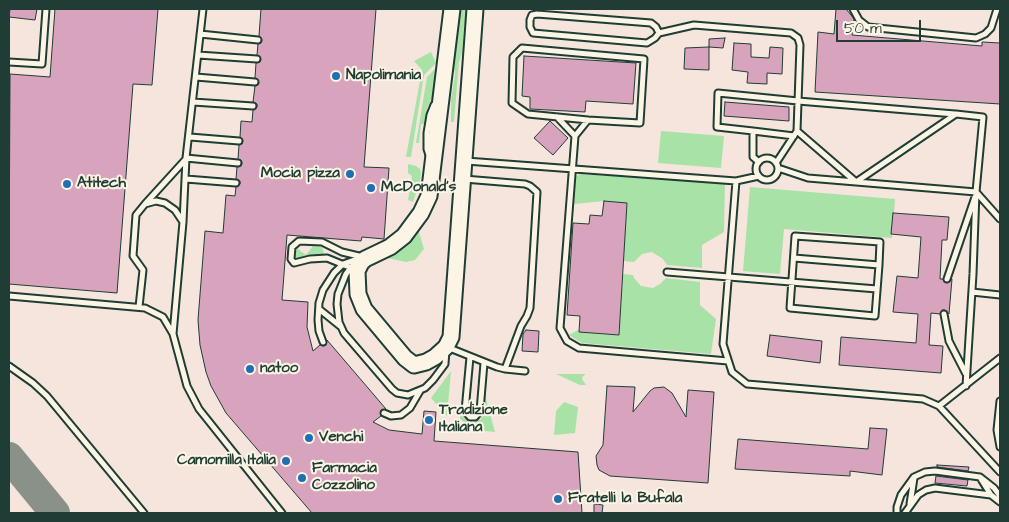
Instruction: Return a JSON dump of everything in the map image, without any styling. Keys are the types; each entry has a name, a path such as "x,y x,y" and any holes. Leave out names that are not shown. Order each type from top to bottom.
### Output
{"main road":[{"path":"452,9 429,196 413,226 397,242 367,257 354,269 358,294 364,309 414,365 426,362 446,347 452,332 475,9"}],"lane":[{"path":"9,62 42,64 46,9"},
{"path":"173,334 183,222 186,158 190,137 202,9"},
{"path":"853,9 860,20 868,27 976,38 985,34 990,28 997,9"},
{"path":"659,33 651,23 537,14 532,16 530,20 530,27 533,33 647,43 659,33 694,25 791,33 798,38 800,45 797,131 777,166 776,176 769,180 762,179 756,169 759,162 768,159 777,166 808,178 976,192 1000,219"},
{"path":"200,34 258,40"},
{"path":"522,48 644,59 640,123 588,120 528,114 512,103 512,57 522,48"},
{"path":"198,55 257,59"},
{"path":"196,77 255,82"},
{"path":"794,136 717,127 718,93 798,102 983,117 976,192 966,386"},
{"path":"193,102 253,106"},
{"path":"856,182 956,114"},
{"path":"557,117 575,136"},
{"path":"588,120 575,136 560,328 567,341 579,348 728,360"},
{"path":"753,131 753,157 759,162"},
{"path":"797,131 856,182"},
{"path":"190,137 239,141"},
{"path":"186,158 238,162"},
{"path":"139,307 143,270 133,256 136,215 186,158"},
{"path":"464,161 736,181 759,176"},
{"path":"186,179 236,183"},
{"path":"463,179 525,184 537,192 530,308 521,326 505,370"},
{"path":"736,181 723,344 732,372 746,384 923,399 939,406 1000,472"},
{"path":"947,279 976,192"},
{"path":"145,204 156,201 165,203 175,210 183,222"},
{"path":"795,236 880,242 875,316 790,308 794,258 795,236"},
{"path":"354,269 321,257 294,263 291,259 292,247 299,241 322,242 342,252 367,257"},
{"path":"323,342 319,331 319,309 320,297 325,285 343,264 367,257"},
{"path":"794,258 879,265"},
{"path":"354,269 346,274 338,294 337,304 341,326 344,333 397,392 408,396 430,384 445,364 446,347"},
{"path":"667,272 877,289"},
{"path":"972,292 1000,295"},
{"path":"9,296 139,307 163,317 173,334 187,386 199,409 282,513"},
{"path":"319,309 341,326"},
{"path":"944,314 949,341 966,375"},
{"path":"446,347 505,370 525,371"},
{"path":"470,357 465,411 470,417 475,417 480,412 484,363"},
{"path":"939,406 1000,358"},
{"path":"9,366 27,378 47,396 144,513"},
{"path":"384,413 391,416 401,415 410,408 420,391"},
{"path":"1000,401 997,430 1000,447"},
{"path":"897,513 901,495 914,478 925,472 935,471 980,477 994,488 1000,496"},
{"path":"980,477 991,495 1000,502"},
{"path":"910,505 914,478"},
{"path":"905,513 918,495 926,490 935,488 991,495"}],"green space":[{"path":"458,9 469,9 468,21 464,26 462,53 459,62 454,122 451,122 451,100 455,74 452,53"},
{"path":"431,52 436,63 424,75 411,157 406,157 422,70 414,61"},
{"path":"438,66 435,92 427,108 425,124 421,124 419,143 416,143 427,77"},
{"path":"661,131 724,136 721,168 658,163"},
{"path":"408,164 416,166 420,169 421,173 413,202 408,200 412,176 408,173"},
{"path":"580,174 725,183 724,232 702,245 702,268 667,265 663,259 652,252 642,254 634,262 623,261 627,203 604,201 574,204 575,177"},
{"path":"750,187 895,199 892,238 784,229 780,274 743,271"},
{"path":"418,229 424,249 415,260 406,262 387,258 373,266 372,264"},
{"path":"300,245 298,249 306,255 313,246 322,247 324,254 313,254 296,258 296,249"},
{"path":"623,274 633,275 641,286 653,288 666,278 700,282 700,305 716,319 711,354 582,343 569,335 578,330 598,334 619,335"},
{"path":"451,371 447,416 431,398"},
{"path":"556,374 586,374 582,379 586,385 580,385"},
{"path":"485,395 495,432 475,430 460,419 460,409 467,420 474,422 481,419 484,414 483,397"},
{"path":"564,402 578,407 575,433 554,435 556,411"}],"building":[{"path":"10,9 37,9 35,20 9,17"},
{"name":"Atitech","path":"55,9 158,9 152,85 133,84 117,293 9,284 10,74 50,77"},
{"path":"261,9 376,9 364,167 389,168 384,239 362,237 361,241 287,235 282,300 308,302 307,327 313,351 320,345 326,345 327,340 386,409 381,410 381,416 373,422 389,430 422,434 424,411 436,412 434,441 578,452 582,513 312,513 226,413 211,386 200,345 198,320 205,231 223,233 226,195 235,196 236,187 240,184 240,181 236,179 237,167 241,166 242,163 238,159 239,145 243,141 240,137 241,121 252,122 253,110 257,107 257,104 253,102 255,86 259,82 255,78 256,63 260,62 261,59 257,55 258,44 262,40 259,36"},
{"path":"836,9 846,9 854,19 852,35 982,46 982,42 1000,43 1000,104 815,92 818,32 834,34"},
{"path":"725,38 723,48 709,47 709,39"},
{"path":"734,43 751,44 751,57 769,58 770,47 783,48 782,74 767,73 767,84 747,83 748,72 732,70"},
{"path":"709,47 709,70 684,69 685,48"},
{"path":"524,56 636,63 633,104 586,101 585,112 530,109 530,97 522,96"},
{"path":"725,102 789,107 789,121 724,116"},
{"path":"550,121 568,138 553,155 534,138"},
{"path":"604,201 627,203 619,335 579,332 580,316 567,315 573,223 589,224 590,215 602,216"},
{"path":"893,213 949,217 947,240 942,240 940,279 947,283 952,279 949,314 945,310 942,310 940,314 931,313 929,345 943,346 941,373 839,365 841,337 916,343 918,314 893,312 897,276 918,278 921,237 891,234"},
{"path":"526,330 539,331 538,352 522,351 523,334"},
{"path":"770,335 822,341 820,363 767,356"},
{"path":"607,386 635,387 633,412 650,391 654,388 664,387 672,393 686,417 688,390 714,392 708,483 610,476 599,470 596,456 603,445"},
{"path":"870,428 887,429 882,475 850,471 850,476 735,469 738,439 868,449"},
{"path":"937,465 969,467 968,471 937,467"},
{"path":"936,476 968,480 967,486 935,483"},
{"path":"594,504 603,505 602,513 594,513"}],"taxiway":[{"path":"9,457 55,513"}],"place":[{"name":"Napolimania","path":"336,76"},
{"name":"Mocia pizza","path":"350,174"},
{"name":"Atitech","path":"67,184"},
{"name":"McDonald's","path":"371,188"},
{"name":"natoo","path":"250,369"},
{"name":"Tradizione Italiana","path":"429,420"},
{"name":"Venchi","path":"309,438"},
{"name":"Camomilla Italia","path":"286,461"},
{"name":"Farmacia Cozzolino","path":"302,478"},
{"name":"Fratelli la Bufala","path":"558,499"}]}
